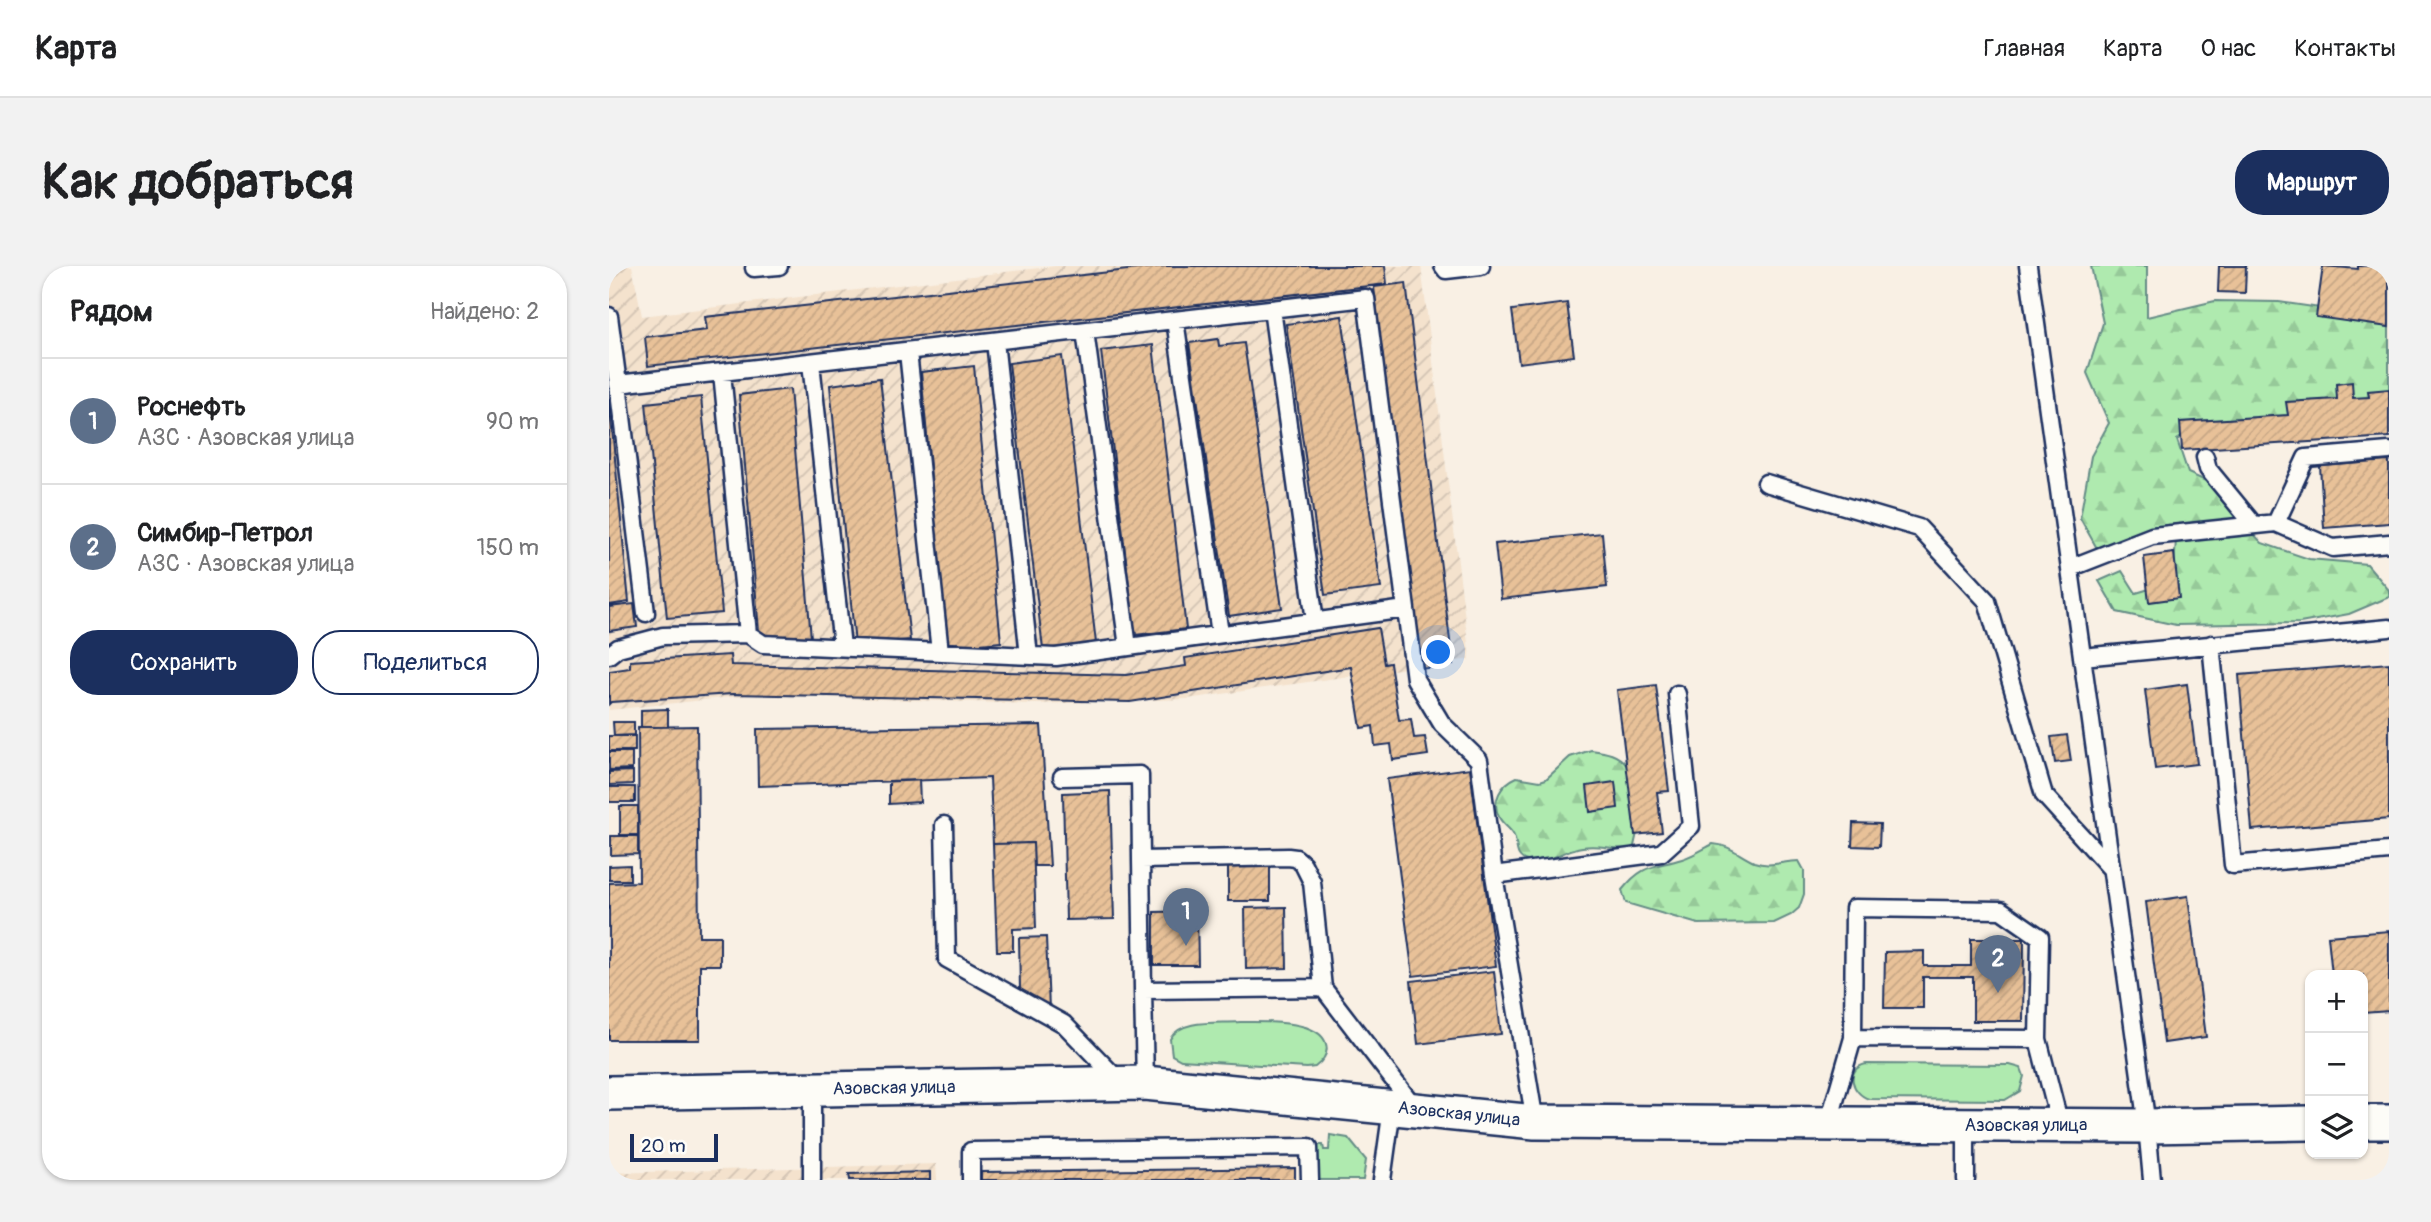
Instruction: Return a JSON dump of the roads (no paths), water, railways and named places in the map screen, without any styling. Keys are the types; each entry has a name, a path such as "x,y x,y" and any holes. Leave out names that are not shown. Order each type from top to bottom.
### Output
{"street":[{"name":"Азовская улица","path":"609,1093 1133,1084 1535,1122 2147,1126 2305,1123"},
{"path":"2368,1122 2389,1122"}],"lane":[{"path":"754,268 779,266"},
{"path":"1443,266 1446,270 1481,266"},
{"path":"2028,266 2147,1126 2152,1180"},
{"path":"618,384 1366,298 1415,679 1442,724 1479,760 1494,875 1535,1122"},
{"path":"1272,309 1315,621"},
{"path":"609,316 646,613"},
{"path":"1175,320 1220,634"},
{"path":"1085,331 1128,647"},
{"path":"995,341 1029,656"},
{"path":"908,352 940,652"},
{"path":"811,363 842,647"},
{"path":"722,373 748,634"},
{"path":"2276,523 2306,458 2389,451"},
{"path":"2205,457 2208,469 2254,525"},
{"path":"1766,483 1919,528 1987,601 2044,795 2112,870"},
{"path":"2070,568 2152,536 2276,523 2333,548 2389,543"},
{"path":"609,655 618,648 663,636 748,634 763,643 1056,657 1406,609"},
{"path":"2082,657 2389,628"},
{"path":"2211,645 2232,865 2389,851"},
{"path":"1494,875 1661,853 1691,826 1677,694"},
{"path":"1062,776 1140,775 1143,990 1133,1084"},
{"path":"944,825 947,959 1063,1024 1133,1084"},
{"path":"1141,859 1287,857 1296,858 1310,873 1323,988 1404,1109 1383,1180"},
{"path":"1828,1125 1853,1038 1854,908 2001,910 2040,937 2038,1039 2060,1125"},
{"path":"1143,990 1323,988"},
{"path":"1853,1038 2038,1039"},
{"path":"812,1089 812,1180"},
{"path":"1966,1125 1966,1180"},
{"path":"971,1180 971,1151 1309,1147 1310,1180"}],"place":[{"name":"Роснефть","path":"1186,946"},
{"name":"Симбир-Петрол","path":"1998,993"}]}
